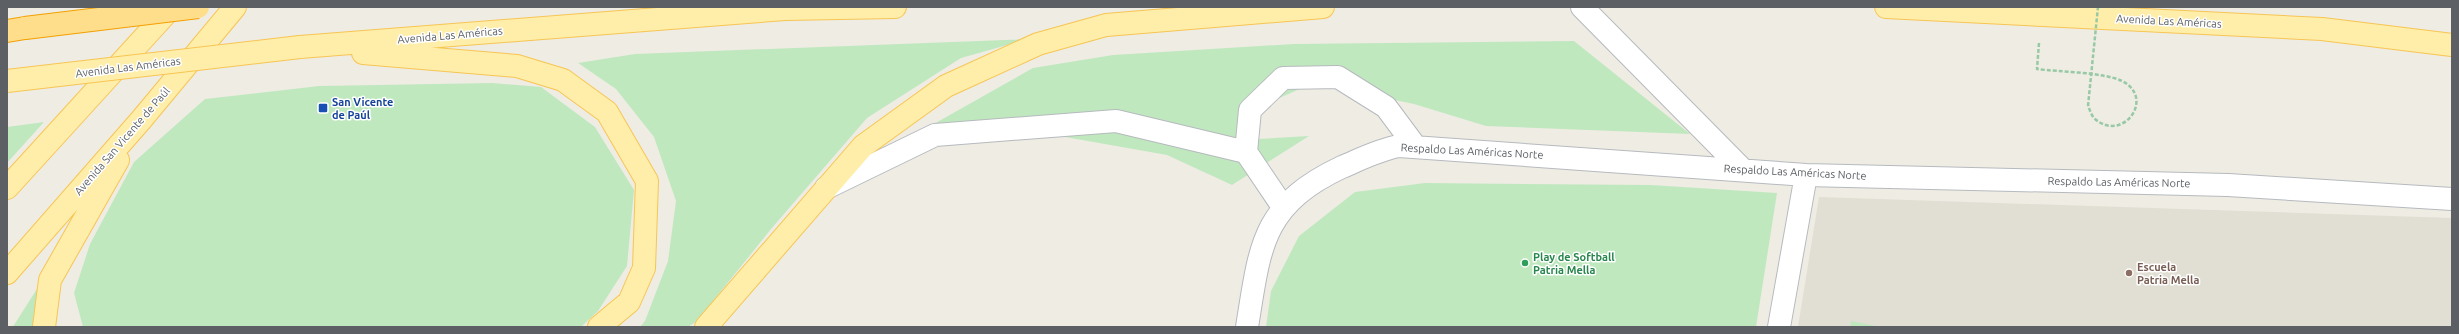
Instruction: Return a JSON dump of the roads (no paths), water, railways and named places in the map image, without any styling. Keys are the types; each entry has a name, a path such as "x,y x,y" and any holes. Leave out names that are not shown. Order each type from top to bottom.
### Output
{"highway":[{"path":"16,30 198,7"}],"main road":[{"name":"Avenida San Vicente de Paúl","path":"7,273 141,120 235,7"},
{"name":"Avenida Las Américas","path":"7,81 300,47 785,9 895,7"},
{"path":"706,327 863,146 946,86 1038,44 1106,25 1323,7"},
{"name":"Avenida Las Américas","path":"1886,7 2322,29 2452,45"},
{"path":"9,186 169,10"},
{"path":"300,47 517,66 563,80 607,112 647,181 644,268 629,302 599,327"},
{"path":"44,327 50,280 141,120"}],"street":[{"path":"1582,7 1743,170"},
{"path":"1283,207 1246,152 1250,110 1283,78 1338,77 1386,107 1415,146"},
{"path":"826,188 935,135 1116,121 1246,152"},
{"name":"Respaldo Las Américas Norte","path":"1247,327 1259,257 1283,207 1308,184 1374,152 1399,146 1806,175 2228,185 2452,199"},
{"path":"1780,327 1806,175"}],"place":[{"name":"San Vicente de Paúl","path":"323,108"},
{"name":"Play de Softball Patria Mella","path":"1525,263"},
{"name":"Escuela Patria Mella","path":"2129,273"}]}
